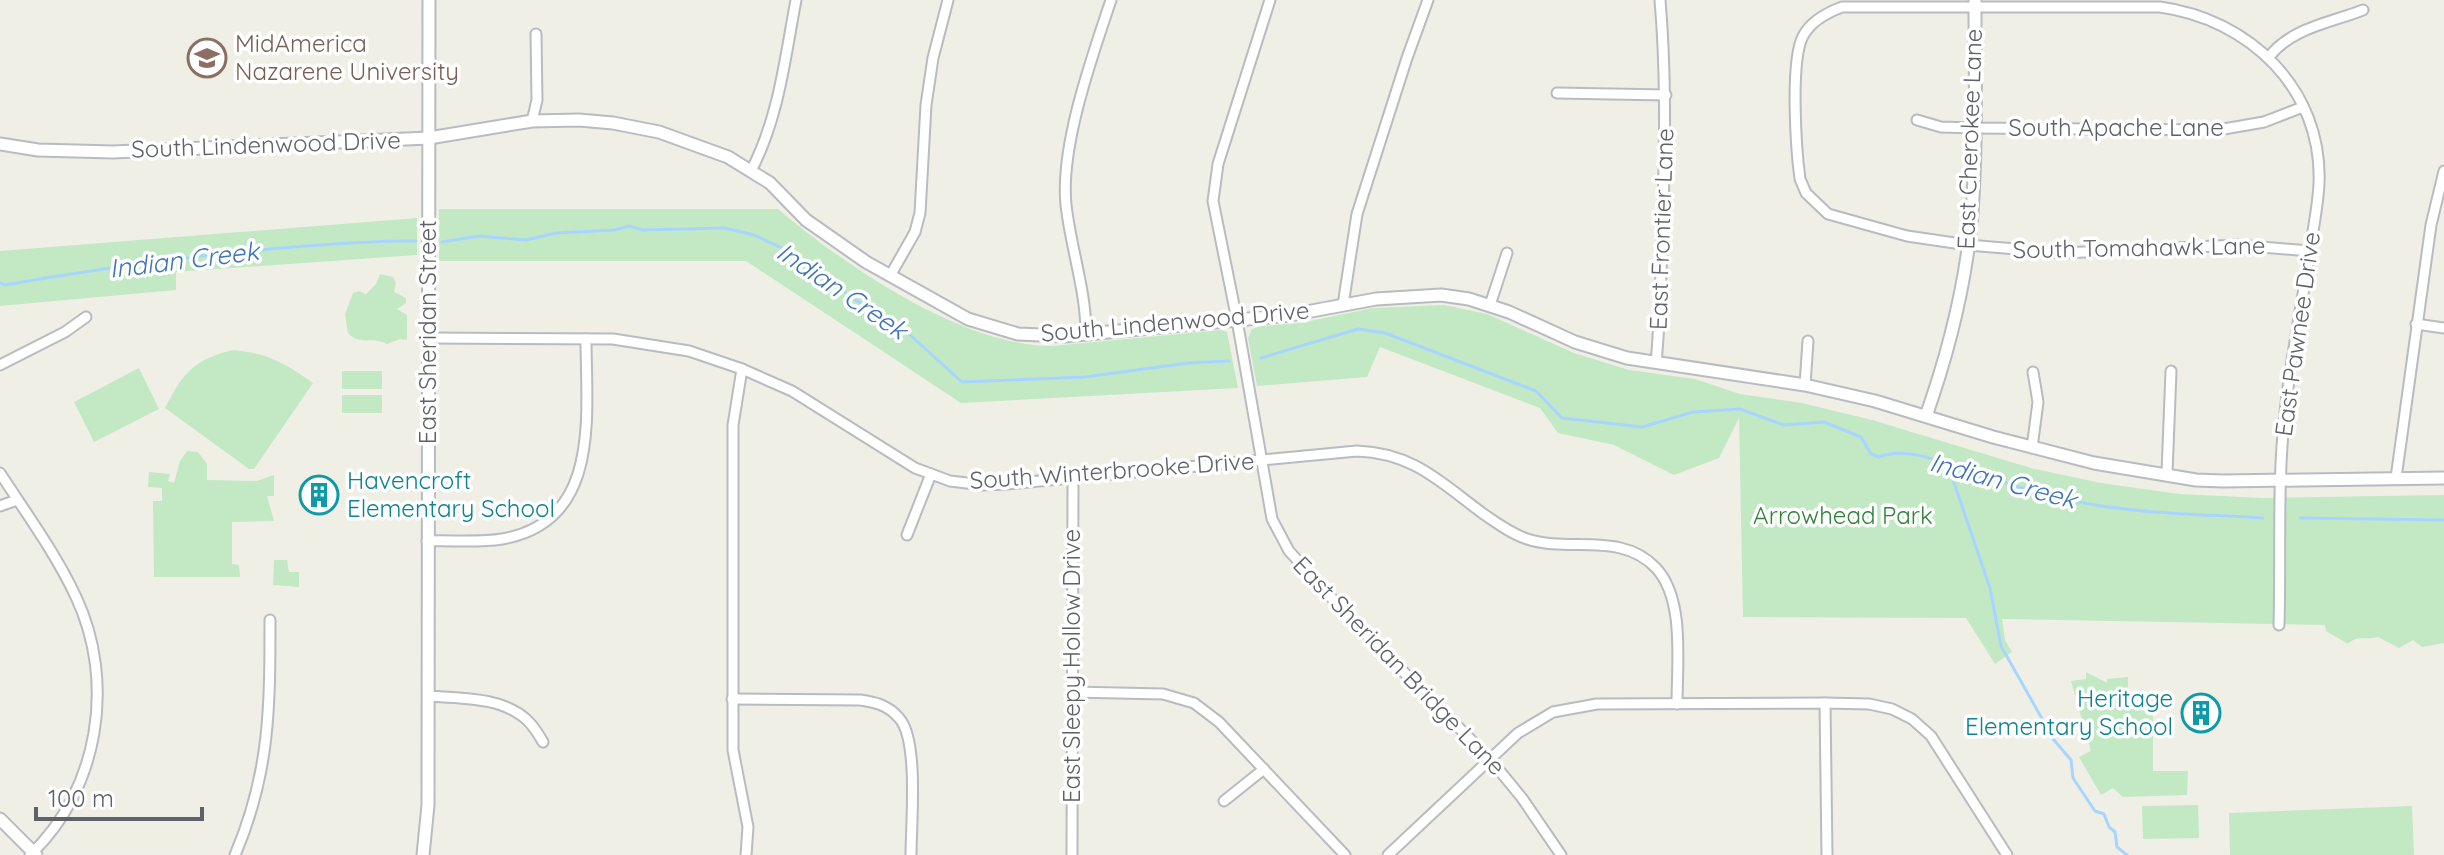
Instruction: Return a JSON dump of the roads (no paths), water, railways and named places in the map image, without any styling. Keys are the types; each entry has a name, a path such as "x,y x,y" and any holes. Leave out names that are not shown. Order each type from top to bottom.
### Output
{"street":[{"name":"East Sheridan Street","path":"423,855 428,805 429,0"},
{"path":"890,276 915,232 920,213 926,105 933,58 948,0"},
{"path":"1086,334 1086,306 1066,203 1066,175 1088,73 1111,0"},
{"name":"East Sheridan Bridge Lane","path":"1270,0 1218,164 1214,214 1237,320 1272,519 1289,551 1349,617 1490,759 1522,798 1561,855"},
{"path":"1343,305 1357,214 1428,0"},
{"name":"East Frontier Lane","path":"1656,363 1662,278 1666,95 1660,0"},
{"path":"751,171 773,121 794,1"},
{"name":"East Pawnee Drive","path":"1975,4 2130,4 2173,9 2205,17 2234,32 2269,57 2291,84 2303,107 2312,128 2319,183 2285,412 2279,625"},
{"name":"East Cherokee Lane","path":"1926,416 1954,321 1968,245 1974,128 1975,4"},
{"name":"South Tomahawk Lane","path":"1975,4 1842,7 1827,13 1811,25 1803,36 1796,61 1800,179 1806,193 1828,214 1874,229 1968,245 2063,253 2238,245 2310,251"},
{"path":"2269,57 2284,40 2363,10"},
{"path":"532,121 537,100 536,34"},
{"name":"East Frontier Lane","path":"1557,93 1666,95"},
{"name":"South Apache Lane","path":"1917,120 1941,127 2218,130 2264,122 2303,107"},
{"name":"South Lindenwood Drive","path":"0,144 38,150 113,152 429,138 532,121 613,123 659,132 728,157 770,183 806,220 890,276 961,316 1001,331 1034,335 1086,334 1299,314 1407,296 1441,295 1490,305 1575,342 1616,355 1805,385 1875,401 2032,448 2094,463 2196,480 2282,482 2444,478"},
{"path":"2396,478 2431,225 2444,171"},
{"path":"1490,305 1507,253"},
{"path":"0,365 65,332 86,317"},
{"path":"2416,324 2444,328"},
{"name":"South Winterbrooke Drive","path":"428,338 586,339 652,344 689,351 742,369 792,391 915,468 950,481 983,485 1357,451 1395,455 1423,469 1510,532 1526,539 1559,544 1614,545 1642,557 1656,568 1673,598 1676,616 1677,704"},
{"path":"427,541 511,537 541,523 565,501 583,465 586,446 586,339"},
{"path":"1805,385 1808,341"},
{"path":"742,369 734,411 732,699 733,750 748,827 746,855"},
{"path":"2167,473 2171,371"},
{"path":"2032,448 2038,402 2033,372"},
{"path":"0,473 77,598 92,641 97,686 95,731 78,787 59,823 33,854 0,819"},
{"path":"907,535 931,474"},
{"name":"East Sleepy Hollow Drive","path":"1072,855 1073,478"},
{"path":"0,506 17,500"},
{"path":"235,855 251,812 269,730 270,620"},
{"path":"1073,692 1145,693 1180,698 1207,711 1345,855"},
{"path":"428,696 480,701 505,707 529,721 543,742"},
{"path":"732,699 860,700 876,702 890,709 907,731 911,751 911,855"},
{"path":"1825,703 1827,855"},
{"path":"1388,855 1535,721 1565,708 1597,704 1825,703 1869,704 1892,709 1912,719 1931,736 2007,855"},
{"path":"1224,801 1264,769"}],"waterway":[{"name":"Indian Creek","path":"442,242 479,236 526,240 556,233 615,230 629,226 643,230 725,228 754,235 786,250 857,301 898,324 962,382 1085,377 1188,363 1229,361"},
{"name":"Indian Creek","path":"0,283 5,285 256,250 354,242 416,241"},
{"name":"Indian Creek","path":"1261,358 1358,329 1385,333 1536,391 1562,418 1642,427 1693,412 1740,409 1784,425 1824,422 1861,437 1871,454 1879,457 1906,454 1933,459 2063,499 2144,511 2263,518"},
{"path":"1940,460 1950,471 1990,588 2001,646 2054,740 2071,760 2073,778 2095,811 2104,814 2109,827 2115,832 2117,847 2127,855"},
{"name":"Indian Creek","path":"2300,518 2444,520"}],"place":[{"name":"MidAmerica Nazarene University","path":"207,58"},
{"name":"Havencroft Elementary School","path":"319,495"},
{"name":"Heritage Elementary School","path":"2201,713"}],"park label":[{"name":"Arrowhead Park","path":"1843,516"}]}
